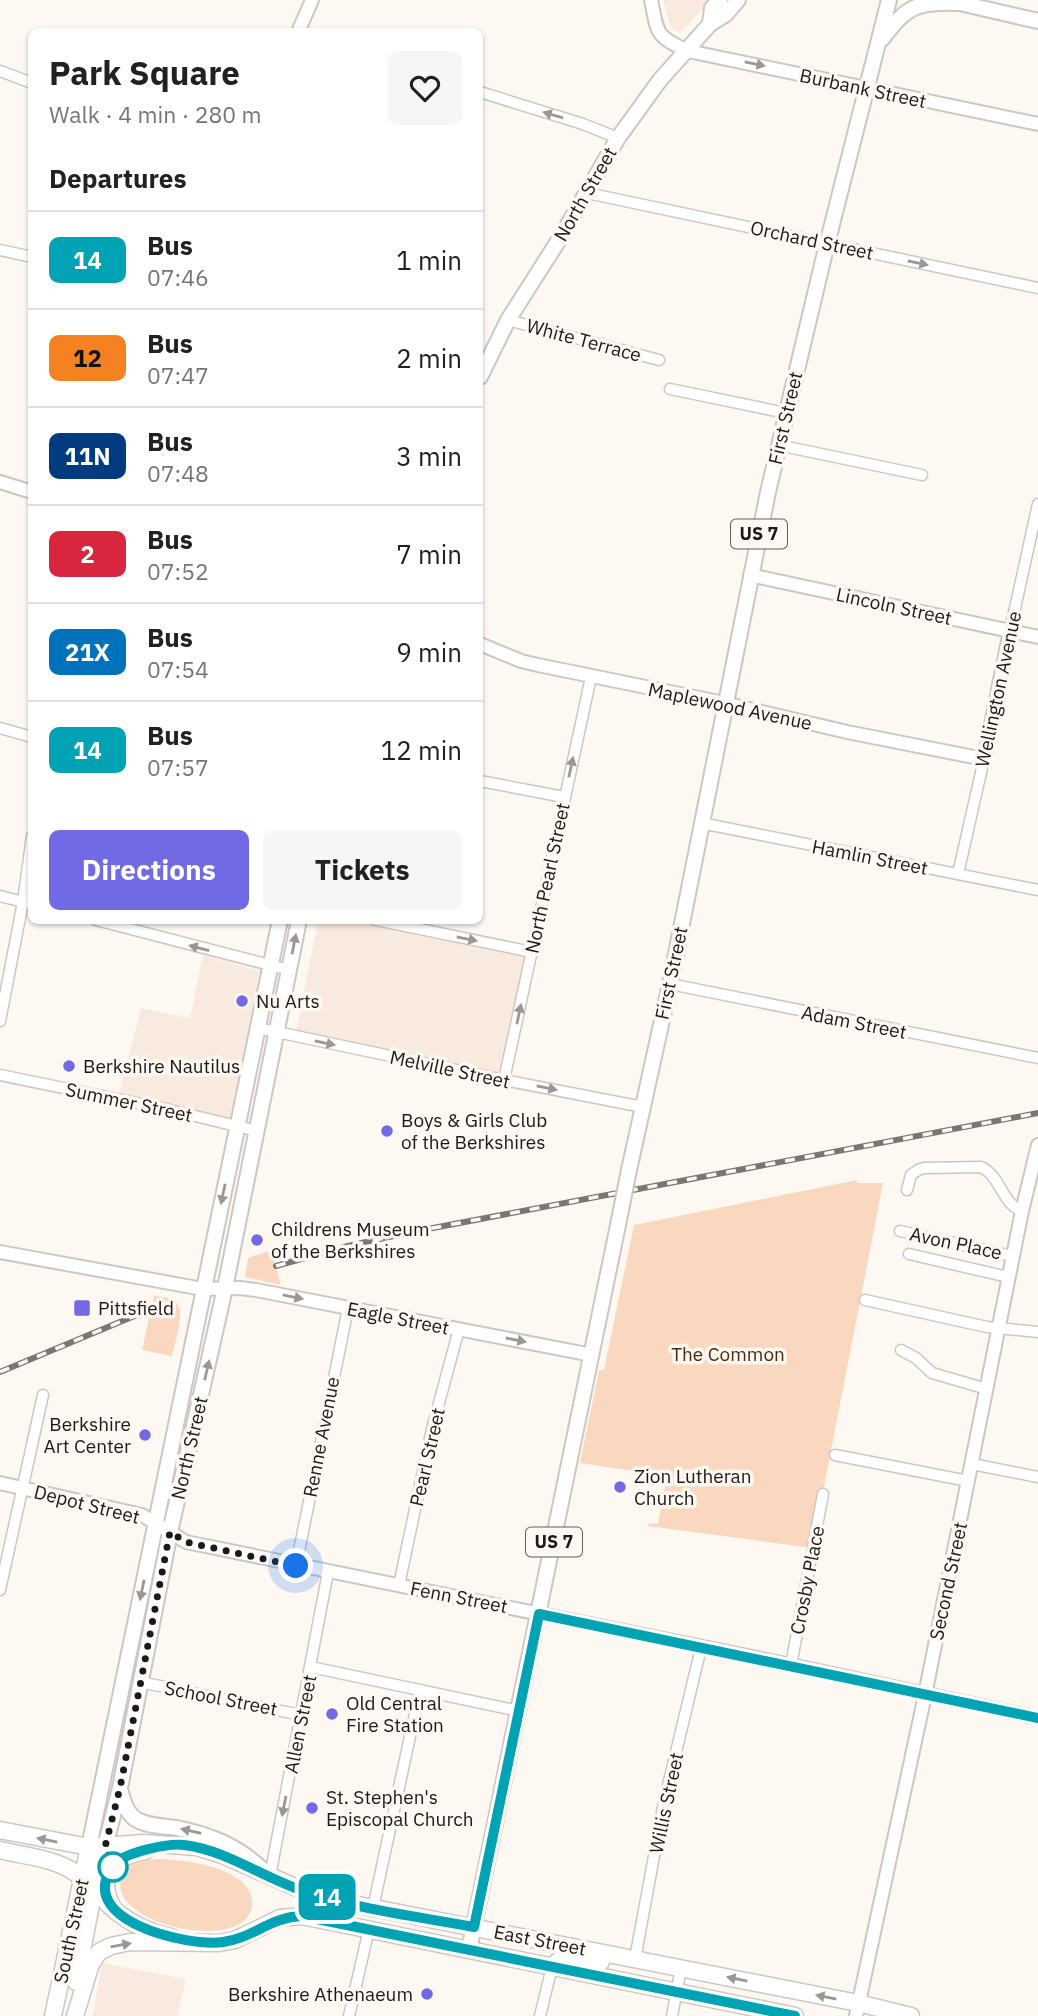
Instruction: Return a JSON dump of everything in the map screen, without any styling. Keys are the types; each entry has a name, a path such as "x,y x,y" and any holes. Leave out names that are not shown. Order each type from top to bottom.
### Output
{"highway":[{"path":"0,1830 97,1847 144,1843 180,1844 225,1856 270,1877"},
{"path":"113,1908 108,1899 107,1880 117,1861 132,1853 180,1844"},
{"name":"North Street","path":"73,2016 88,1884 97,1847"},
{"path":"0,1850 65,1867 128,1920 147,1929 166,1936 204,1942"},
{"name":"East Street","path":"270,1877 317,1895 373,1908 681,1968 857,2010 911,2016"},
{"name":"South Street","path":"53,2016 88,1884"},
{"name":"East Street","path":"204,1942 235,1940 280,1918 313,1917 795,2016"},
{"path":"73,2016 88,1970 95,1957 105,1949 130,1942 204,1942"},
{"path":"552,1967 566,1956 607,1964 618,1956"}],"main road":[{"name":"North Street","path":"710,24 712,8 720,0"},
{"name":"North Street","path":"486,349 508,320 618,138 660,80 710,24 726,14 738,0"},
{"name":"First Street","path":"469,1950 629,1170 670,984 724,703 778,445 889,0"},
{"path":"879,43 907,10 925,4 953,1 1038,21"},
{"name":"North Street","path":"97,1847 156,1523 279,924"},
{"name":"North Street","path":"97,1847 120,1788 170,1532 225,1288 298,924"},
{"name":"East Street","path":"120,1788 126,1808 135,1818 146,1823 192,1831 218,1839 243,1853 270,1877"}],"street":[{"path":"300,28 312,0"},
{"name":"Burbank Street","path":"650,0 658,33 669,43 688,51 1038,124"},
{"path":"0,71 28,82"},
{"path":"483,94 583,124 618,138"},
{"name":"Orchard Street","path":"587,193 1038,288"},
{"path":"0,250 28,256"},
{"name":"White Terrace","path":"508,320 659,360"},
{"path":"670,389 786,413"},
{"path":"778,445 922,475"},
{"path":"0,482 28,491"},
{"name":"Wellington Avenue","path":"958,874 1038,504"},
{"name":"Lincoln Street","path":"750,575 1038,637"},
{"name":"Maplewood Avenue","path":"483,644 520,660 591,677 984,759"},
{"name":"North Pearl Street","path":"504,1080 591,677"},
{"path":"0,728 28,736"},
{"path":"483,782 564,797"},
{"name":"Hamlin Street","path":"701,824 1038,890"},
{"path":"0,896 27,903 0,1021"},
{"path":"396,924 532,951"},
{"path":"137,926 289,970"},
{"name":"Adam Street","path":"670,984 1038,1058"},
{"name":"Melville Street","path":"258,1028 643,1107"},
{"name":"Summer Street","path":"0,1075 166,1109 257,1131"},
{"name":"Second Street","path":"857,2010 925,1695 1012,1256 1022,1211 1033,1184 1038,1146"},
{"path":"907,1190 911,1175 921,1169 981,1167 994,1176 1010,1203 1022,1211"},
{"name":"Avon Place","path":"900,1231 1012,1256"},
{"name":"Eagle Street","path":"0,1252 203,1289 256,1290 592,1354"},
{"path":"909,1254 1008,1278"},
{"path":"865,1300 998,1329 1038,1332"},
{"name":"Renne Avenue","path":"296,1566 348,1308"},
{"name":"Pearl Street","path":"399,1585 432,1429 459,1329"},
{"path":"901,1350 916,1358 932,1373 987,1389"},
{"path":"0,1590 43,1395"},
{"path":"835,1455 968,1481"},
{"path":"972,1464 1038,1477"},
{"name":"Depot Street","path":"0,1483 142,1516 170,1532"},
{"name":"Crosby Place","path":"791,1665 823,1494"},
{"name":"Fenn Street","path":"170,1532 186,1542 296,1566 791,1665 1038,1718"},
{"name":"Allen Street","path":"270,1877 328,1572"},
{"name":"Willis Street","path":"635,1959 664,1802 701,1648"},
{"path":"311,1667 519,1711"},
{"name":"School Street","path":"140,1682 302,1715"},
{"path":"373,1908 419,1690"},
{"path":"349,2016 369,1929"},
{"path":"540,2016 552,1967"},
{"path":"673,2016 681,1968"}],"shaded area":[{"path":"663,0 711,0 683,30 677,32 670,26"},
{"path":"317,924 371,924 526,954 499,1073 296,1032"},
{"path":"203,955 260,971 230,1118 119,1093 141,1008 190,1018"},
{"path":"102,1963 186,1979 177,2016 93,2016"}],"green space":[{"name":"The Common","path":"857,1180 857,1183 883,1183 812,1548 648,1526 649,1523 658,1524 667,1476 580,1463 599,1370 604,1370 634,1225"},
{"path":"271,1250 281,1285 245,1277 248,1258"},
{"path":"154,1295 171,1299 179,1307 179,1328 172,1356 142,1350"},
{"path":"164,1859 214,1868 241,1881 250,1892 252,1901 244,1920 227,1929 204,1931 178,1928 153,1920 133,1908 122,1893 122,1876 125,1871 140,1861"}],"railway":[{"path":"276,1266 412,1232 1038,1113"},
{"path":"0,1372 151,1309"}],"bus line":[{"name":"14","path":"795,2016 313,1917 280,1918 248,1935 219,1943 166,1936 120,1915 108,1899 107,1880 117,1861 123,1857 180,1844 225,1856 297,1888 338,1901 474,1927 539,1614 1038,1718"}],"place":[{"name":"Nu Arts","path":"242,1001"},
{"name":"Berkshire Nautilus","path":"69,1066"},
{"name":"Boys & Girls Club of the Berkshires","path":"387,1131"},
{"name":"Childrens Museum of the Berkshires","path":"257,1240"},
{"name":"Pittsfield","path":"82,1308"},
{"name":"Berkshire Art Center","path":"145,1435"},
{"name":"Zion Lutheran Church","path":"620,1487"},
{"name":"Old Central Fire Station","path":"332,1714"},
{"name":"St. Stephen's Episcopal Church","path":"312,1808"},
{"name":"Berkshire Athenaeum","path":"427,1994"}],"route":[{"path":"113,1867 105,1847 120,1788 170,1532 186,1542 296,1566"}]}
